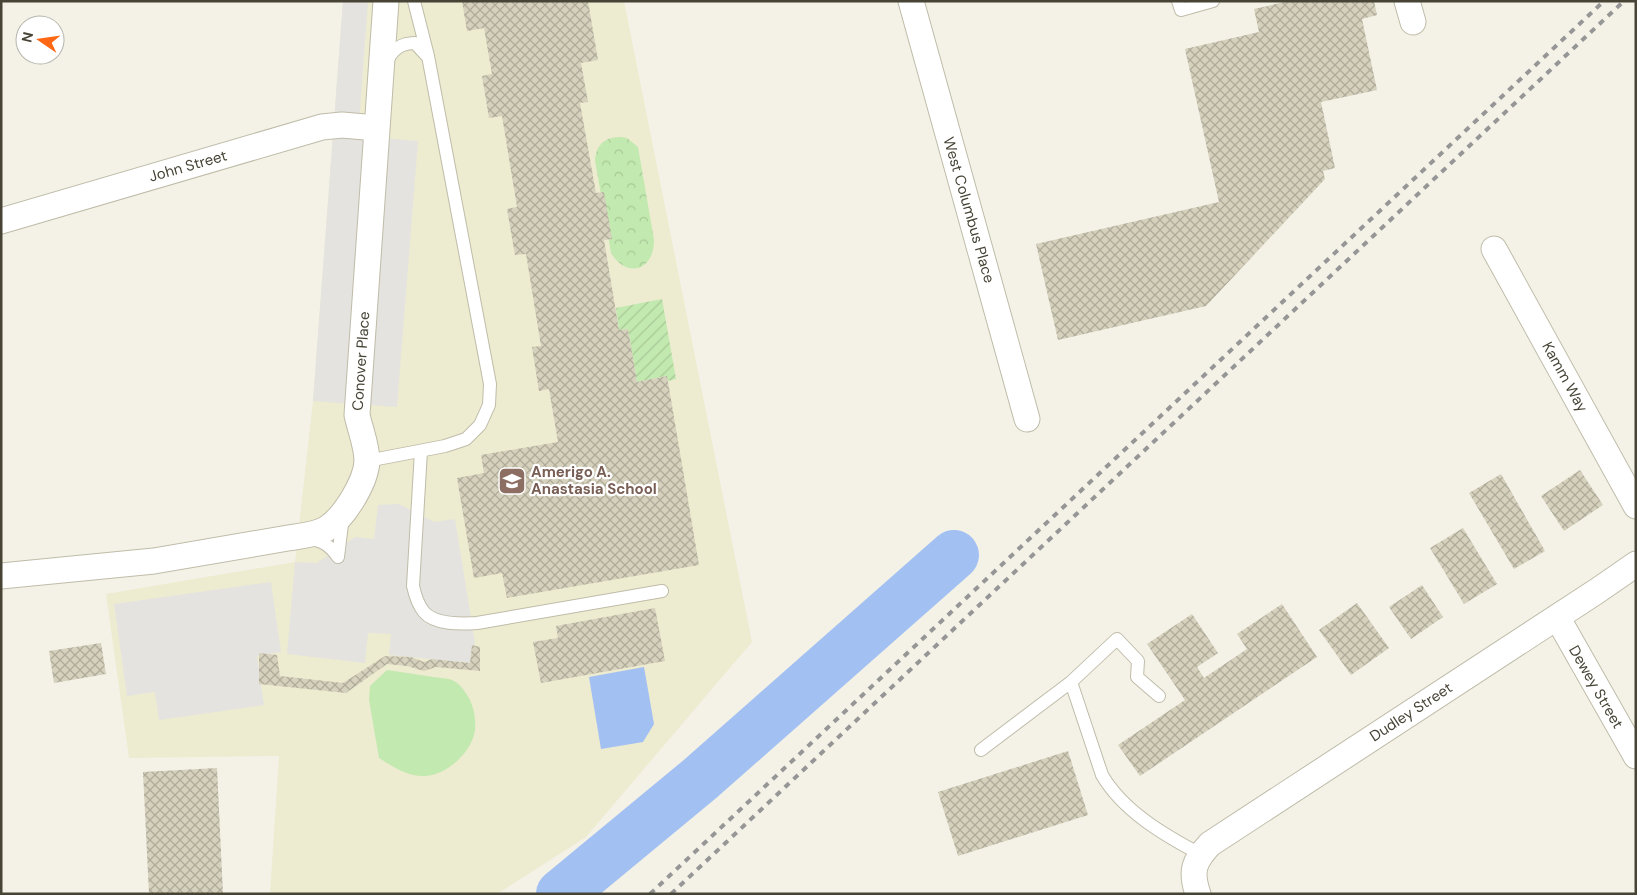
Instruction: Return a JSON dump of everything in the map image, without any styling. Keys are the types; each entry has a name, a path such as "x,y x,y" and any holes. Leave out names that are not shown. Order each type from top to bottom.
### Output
{"street":[{"name":"Conover Place","path":"1,576 154,561 310,534 326,528 344,511 361,484 367,461 357,415 386,1"},
{"name":"West Columbus Place","path":"911,1 1027,419"},
{"name":"John Street","path":"1,221 322,127 342,125 377,128"},
{"name":"Kamm Way","path":"1494,249 1636,506"},
{"name":"Dudley Street","path":"1197,861 1210,844 1636,564"},
{"name":"Dewey Street","path":"1557,617 1636,756"},
{"path":"1197,861 1194,882 1198,894"}],"lane":[{"path":"367,461 445,446 466,439 480,425 489,405 490,384 428,56 414,1"},
{"path":"1178,1 1181,10 1213,1"},
{"path":"381,76 392,52 405,43 415,43 428,56"},
{"path":"421,451 413,586 416,598 424,612 435,620 462,624 477,623 662,591"},
{"path":"981,750 1071,682 1117,639 1138,661 1137,677 1159,696"},
{"path":"1071,682 1102,776 1110,790 1197,861"}],"shaded area":[{"name":"Amerigo A. Anastasia School","path":"343,1 624,1 752,642 586,837 497,894 270,894 279,756 129,758 106,594 295,562 313,401"},
{"path":"343,1 368,1 358,136 418,141 397,407 313,401"},
{"path":"399,504 434,522 455,519 475,643 470,663 389,655 391,634 368,633 365,663 287,654 295,562 317,563 355,537 374,539 378,505"},
{"path":"271,582 281,652 257,656 264,705 159,720 155,692 127,696 114,604"}],"green space":[{"path":"611,138 627,138 638,147 654,240 650,259 639,268 624,266 611,253 595,160 597,150 603,142"},
{"path":"662,299 676,379 668,381 666,376 637,382 628,329 619,330 616,308"},
{"path":"387,670 450,679 458,683 467,694 475,718 473,739 469,747 456,762 439,773 430,776 410,774 379,758 369,700 370,686"}],"water":[{"path":"644,667 654,724 643,742 601,749 589,677"}],"building":[{"path":"462,1 588,1 598,60 581,63 588,102 580,103 596,193 604,192 612,239 604,240 619,330 628,329 637,382 667,376 699,565 507,598 502,573 474,578 457,478 484,473 481,455 558,442 549,389 539,391 532,347 541,346 526,254 515,255 507,209 517,207 502,116 489,118 482,76 492,74 484,28 467,31"},
{"path":"1289,1 1374,1 1377,15 1362,19 1377,90 1321,102 1335,168 1323,171 1325,179 1206,306 1058,340 1036,244 1219,202 1185,49 1259,32 1254,9"},
{"path":"1580,470 1603,505 1564,531 1541,496"},
{"path":"1501,474 1545,551 1514,569 1469,493"},
{"path":"1463,528 1497,584 1464,604 1430,548"},
{"path":"1422,585 1443,617 1411,639 1389,607"},
{"path":"1357,603 1389,648 1351,675 1319,630"},
{"path":"1282,604 1317,657 1140,776 1118,745 1185,700 1147,644 1192,614 1218,653 1197,667 1204,678 1247,649 1237,634"},
{"path":"655,608 665,661 541,683 533,642 558,638 556,626"},
{"path":"101,643 106,674 54,683 49,651"},
{"path":"472,645 480,647 480,671 436,667 424,671 407,666 387,664 346,693 259,684 259,653 277,655 280,676 343,683 385,656 411,657 424,662 432,659 470,663"},
{"path":"1068,751 1088,815 958,856 938,792"},
{"path":"217,768 223,894 149,894 143,772"}],"waterway":[{"path":"561,894 700,779 954,555"}],"railway":[{"path":"650,894 1604,1"},
{"path":"671,894 1624,1"}],"place":[{"name":"Amerigo A. Anastasia School","path":"512,481"}]}
